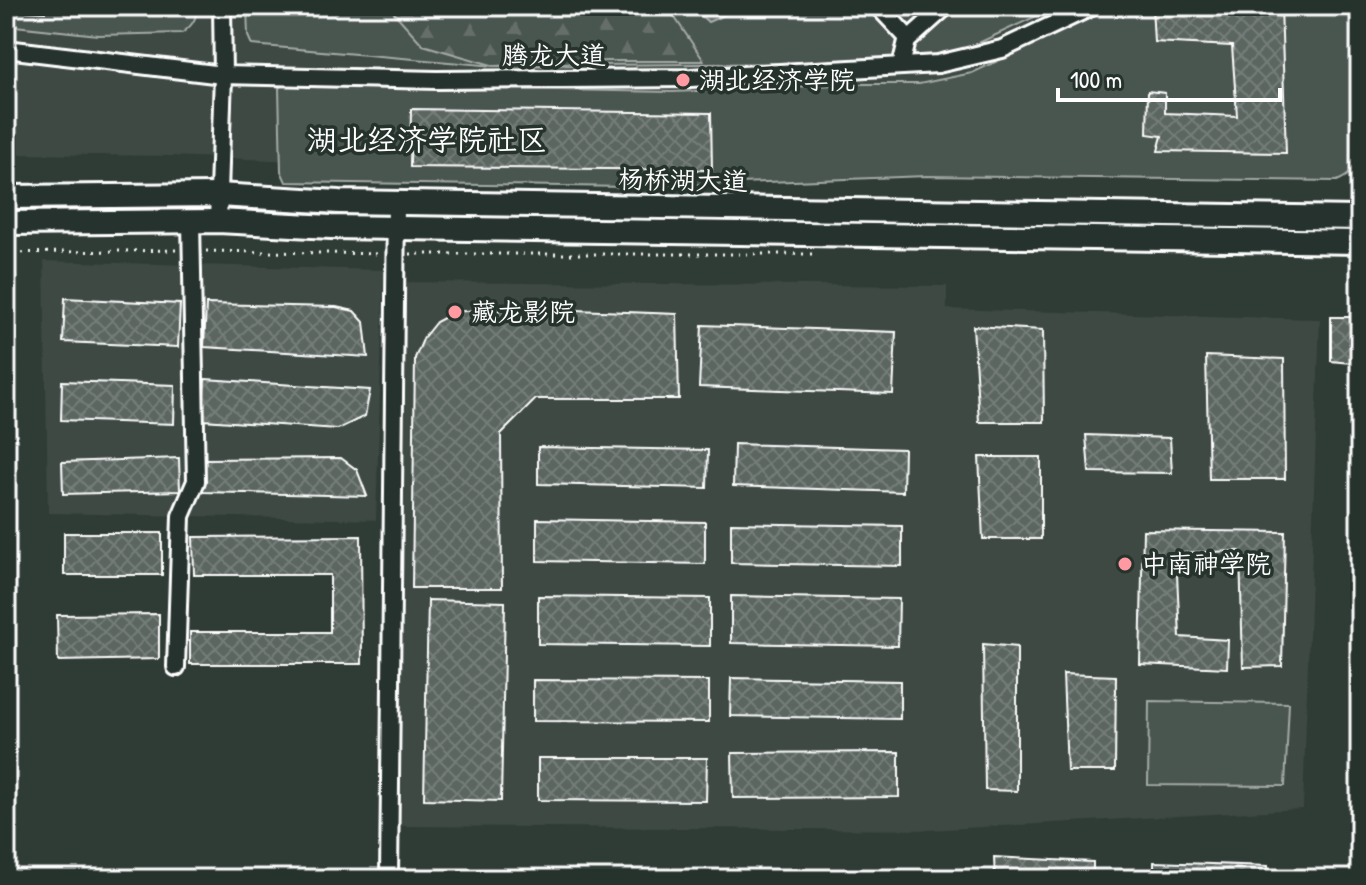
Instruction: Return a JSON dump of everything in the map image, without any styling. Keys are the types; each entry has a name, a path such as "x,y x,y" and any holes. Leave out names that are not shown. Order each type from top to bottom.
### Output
{"main road":[{"name":"杨桥湖大道","path":"6,197 218,195 1360,231"},
{"name":"杨桥湖大道","path":"6,223 218,221 396,228 1360,231"}],"street":[{"path":"218,221 222,6"},
{"path":"878,6 909,39"},
{"path":"901,66 909,39 946,6"},
{"name":"腾龙大道","path":"6,49 223,75 437,80 691,78 938,64 1002,49 1093,6"},
{"path":"389,879 396,203"},
{"path":"176,667 181,516 196,481 191,221"}],"path":[{"path":"6,253 823,254"}],"shaded area":[{"name":"湖北经济学院","path":"6,6 1360,6 1360,160 1335,156 656,175 167,156 6,154"},
{"path":"44,261 384,270 376,520 48,513"},
{"path":"6,276 18,276 17,879 6,879"},
{"path":"404,282 947,286 947,309 1320,319 1303,809 930,830 401,826"}],"green space":[{"path":"6,6 197,6 193,22 182,33 98,35 6,25"},
{"path":"247,6 699,6 698,12 734,11 738,6 879,6 909,39 946,6 1058,6 970,47 902,62 495,66 252,45 248,36"},
{"path":"388,6 667,6 704,61 495,66 423,45"},
{"path":"886,6 938,6 909,32"},
{"path":"1114,6 1353,6 1358,155 1352,171 1337,181 927,176 629,187 286,182 281,171 279,88 287,82 386,87 672,92 919,84 972,73"},
{"path":"1149,701 1289,703 1285,786 1148,785"}],"water":[{"path":"699,6 738,6 734,11 708,22 697,12"}],"building":[{"path":"6,6 45,6 45,12 6,10"},
{"path":"1152,6 1281,6 1286,153 1158,151 1162,136 1147,134 1148,91 1165,93 1165,113 1237,116 1232,46 1154,42"},
{"path":"411,109 711,113 712,170 410,167"},
{"path":"65,298 180,304 178,347 63,342"},
{"path":"206,304 336,307 354,311 364,322 368,357 204,347"},
{"path":"499,307 677,314 679,399 536,399 501,434 502,588 412,588 415,358 424,337 436,322 455,312 477,310 498,316"},
{"path":"1331,317 1360,317 1360,364 1331,361"},
{"path":"702,325 896,332 893,394 699,387"},
{"path":"973,326 1043,330 1044,422 979,422"},
{"path":"1206,356 1284,359 1285,479 1209,479"},
{"path":"205,379 370,390 365,416 338,429 203,420"},
{"path":"62,381 175,385 174,424 61,420"},
{"path":"1086,435 1170,438 1172,473 1089,472"},
{"path":"734,444 904,449 903,492 733,486"},
{"path":"538,447 708,450 707,488 538,484"},
{"path":"979,457 1041,457 1041,539 983,539"},
{"path":"179,458 180,491 63,494 62,462"},
{"path":"341,458 357,470 367,496 203,492 204,459"},
{"path":"537,519 705,522 705,564 537,561"},
{"path":"731,523 902,526 902,566 731,563"},
{"path":"1143,530 1285,532 1282,666 1243,667 1240,551 1176,553 1180,637 1228,640 1227,668 1140,664"},
{"path":"64,533 162,533 162,575 64,575"},
{"path":"361,536 362,664 190,664 190,632 330,632 330,575 194,575 193,537"},
{"path":"538,596 710,598 710,646 538,644"},
{"path":"731,596 899,599 898,646 731,643"},
{"path":"428,600 505,602 501,801 424,799"},
{"path":"159,614 159,659 58,661 57,615"},
{"path":"983,644 1017,647 1017,791 985,790"},
{"path":"1063,674 1116,676 1115,771 1067,771"},
{"path":"731,678 900,681 900,719 730,716"},
{"path":"533,680 709,681 709,722 533,721"},
{"path":"899,752 899,797 733,798 732,753"},
{"path":"538,758 707,758 706,801 538,800"},
{"path":"994,857 1093,862 1093,879 995,879"},
{"path":"1154,862 1268,866 1267,879 1154,879"}],"place":[{"name":"湖北经济学院","path":"683,80"},
{"name":"藏龙影院","path":"455,312"},
{"name":"中南神学院","path":"1125,564"}],"district":[{"name":"湖北经济学院社区","path":"427,140"}]}
